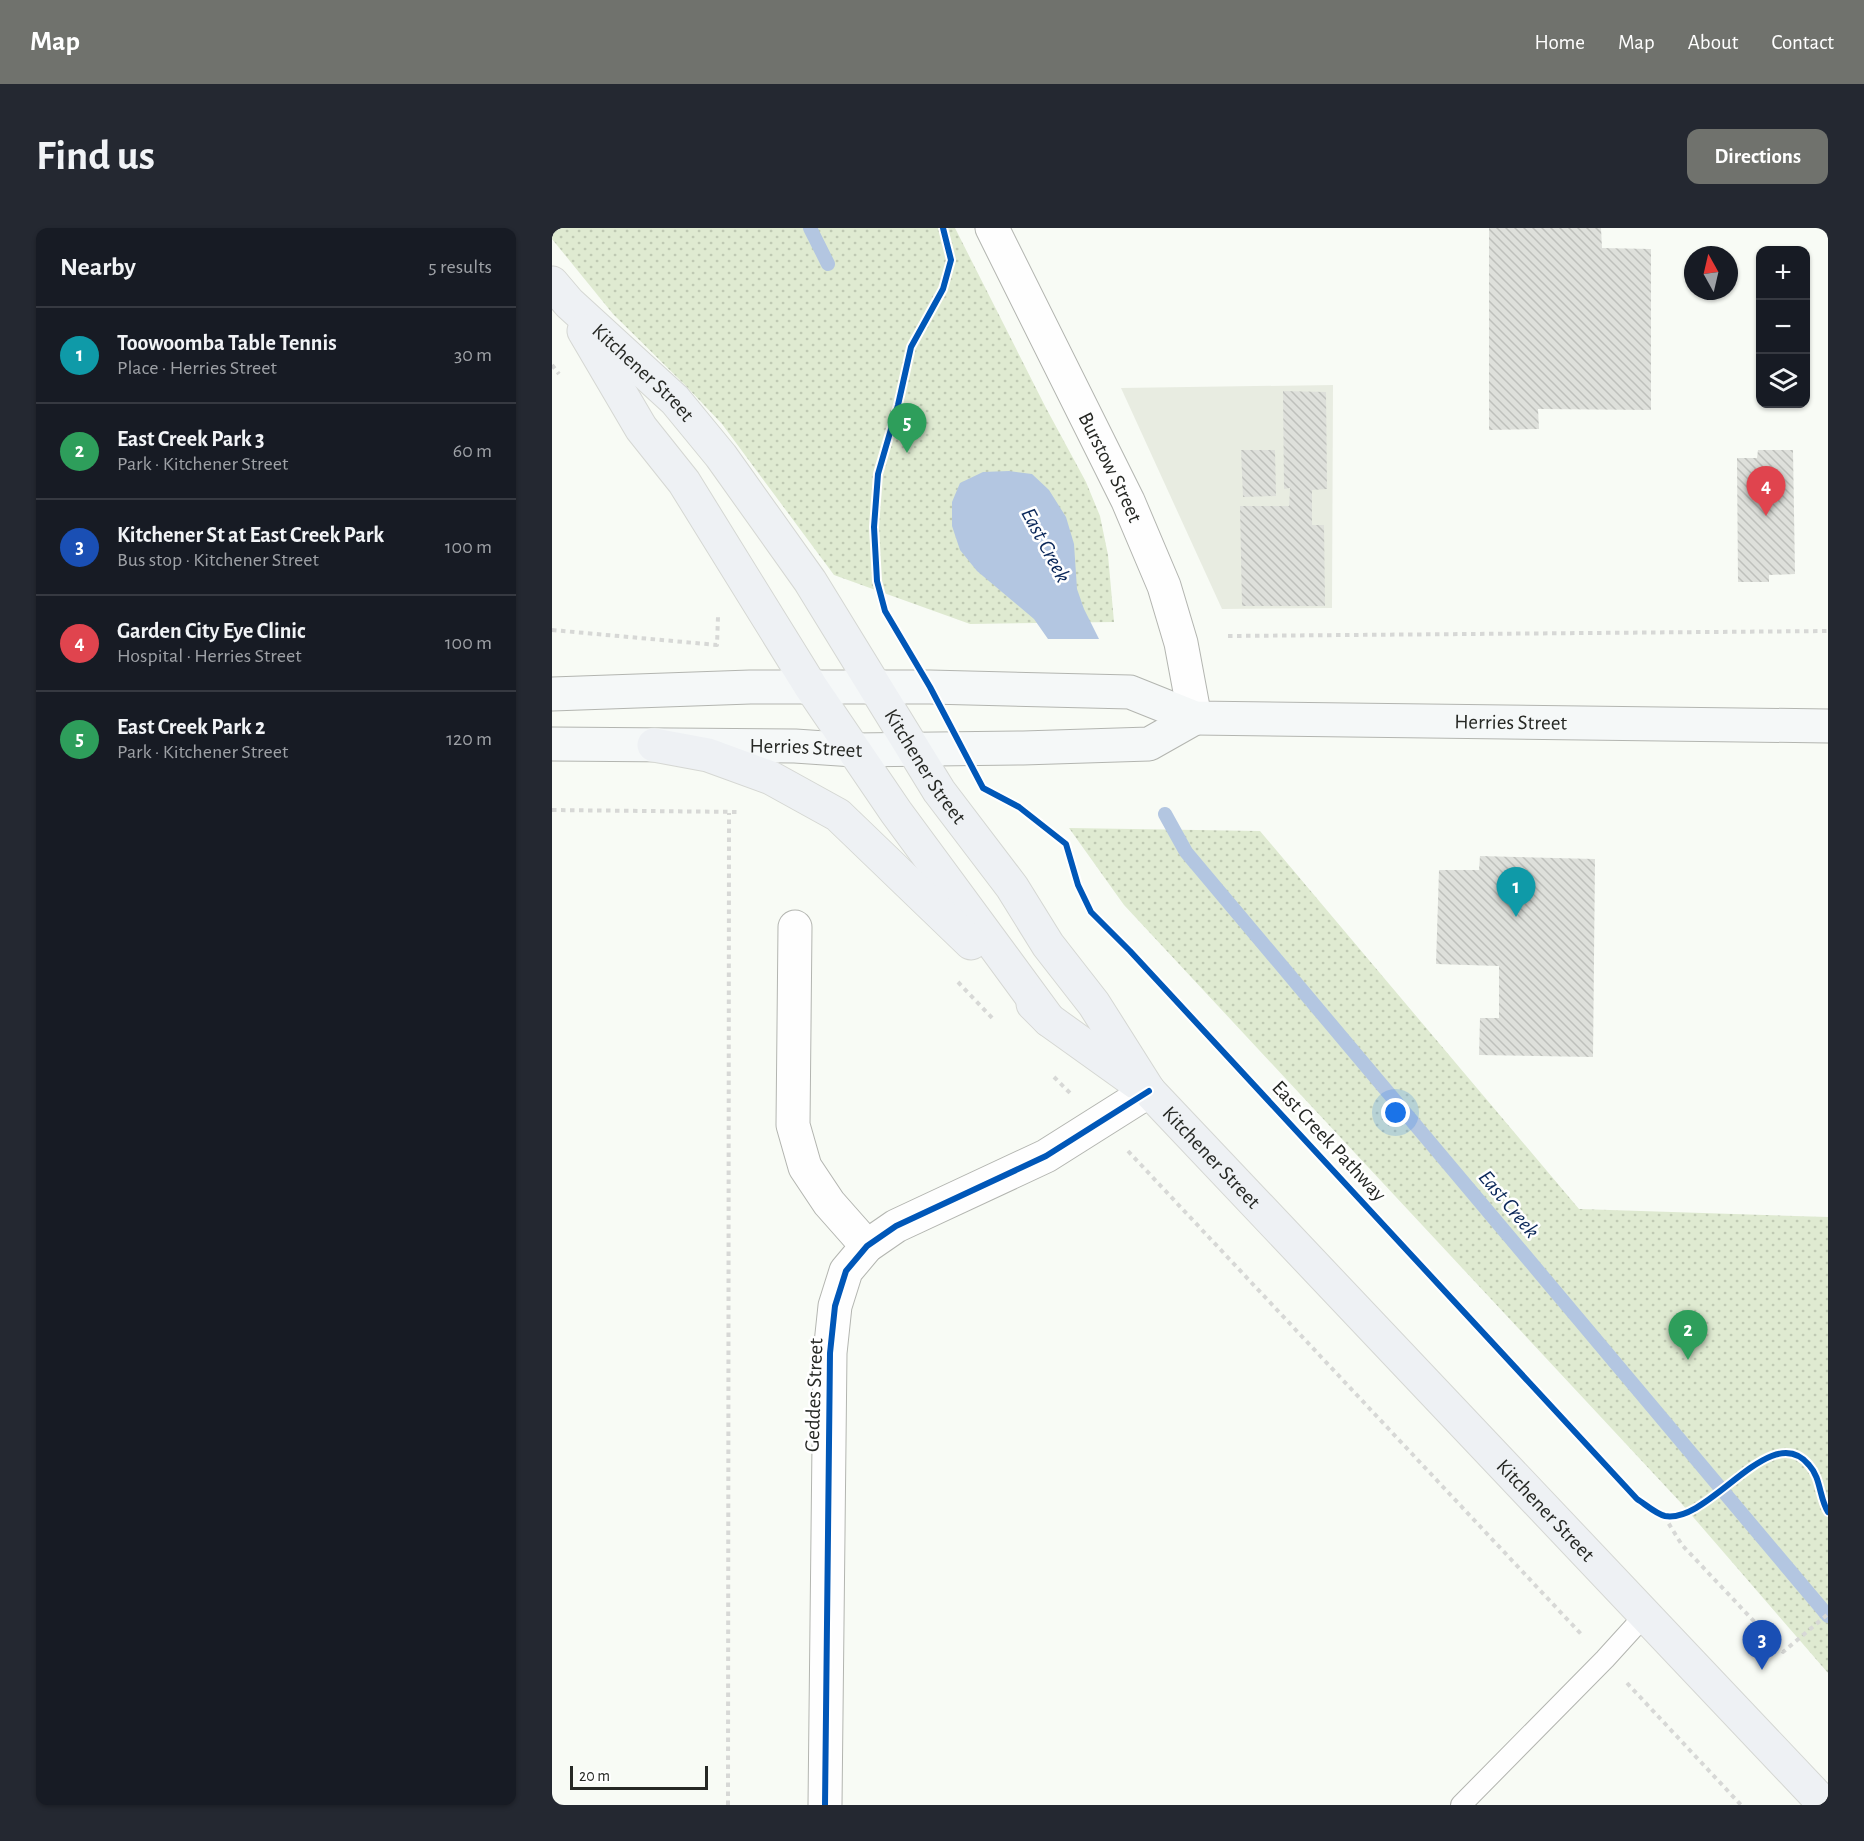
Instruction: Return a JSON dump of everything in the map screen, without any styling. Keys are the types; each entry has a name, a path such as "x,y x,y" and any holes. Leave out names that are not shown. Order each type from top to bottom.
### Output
{"main road":[{"name":"Kitchener Street","path":"558,300 640,428 684,482 811,687 896,812 1048,1020"},
{"name":"Kitchener Street","path":"558,300 675,400 721,456 810,581 911,749 939,791 1012,887 1048,945 1094,1004 1149,1091 1825,1805"},
{"name":"Herries Street","path":"552,694 750,687 1130,692 1195,718 1828,726"},
{"name":"Herries Street","path":"552,744 795,746 854,750 1149,744 1195,718"},
{"path":"654,745 708,755 771,778 838,815 942,914 1048,1020 1149,1091"}],"street":[{"name":"Burstow Street","path":"992,228 1128,501 1164,586 1181,643 1195,718"},
{"path":"795,927 794,1125 805,1167 829,1203 867,1246"},
{"name":"Geddes Street","path":"825,1805 830,1353 835,1306 846,1271 867,1246 897,1226 1046,1156 1149,1091"}],"lane":[{"path":"1461,1805 1605,1659 1645,1615"}],"path":[{"path":"552,630 717,645"},
{"path":"1228,636 1828,631"},
{"path":"552,810 743,812"},
{"path":"728,1805 729,813"},
{"path":"956,980 997,1023"},
{"path":"1049,1072 1101,1122 1741,1805"},
{"path":"1655,1510 1664,1516 1682,1545 1783,1652 1828,1614"},
{"path":"1664,1516 1675,1515"}],"shaded area":[{"path":"1333,385 1332,608 1222,609 1121,388"}],"green space":[{"path":"552,228 955,228 1086,482 1100,516 1108,555 1114,622 970,624 834,575 722,424 613,314 552,239"},
{"path":"1069,828 1260,831 1579,1209 1828,1217 1828,1673 1681,1503 1124,905"}],"water":[{"path":"1009,471 1032,474 1049,490 1066,517 1074,544 1077,589 1099,639 1048,639 1034,619 977,571 960,550 952,526 952,502 960,483 983,472"}],"building":[{"path":"1489,228 1601,228 1602,248 1651,249 1651,410 1538,409 1539,429 1489,430"},
{"path":"1283,391 1326,392 1327,489 1312,490 1312,525 1324,525 1325,606 1242,606 1240,506 1289,506 1290,488 1284,489"},
{"path":"1241,450 1275,450 1276,496 1243,497"},
{"path":"1758,450 1793,450 1795,574 1769,575 1769,582 1738,582 1737,458 1757,458"},
{"path":"1480,856 1595,859 1593,1057 1479,1055 1480,1018 1499,1018 1499,966 1436,964 1439,870 1479,870"}],"waterway":[{"name":"East Creek","path":"810,228 828,264"},
{"name":"East Creek","path":"1165,814 1186,852 1828,1616"}],"cycle path":[{"name":"East Creek Pathway","path":"943,228 951,260 943,289 911,347 898,405 878,474 874,527 877,581 885,611 930,687 983,788 1019,807 1066,844 1078,885 1091,912 1130,951 1637,1499 1665,1516 1683,1514 1701,1505 1759,1463 1777,1454 1794,1454 1813,1470 1828,1512"},
{"path":"825,1805 830,1353 835,1306 846,1271 867,1246 896,1226 1046,1156 1149,1091"}],"place":[{"name":"East Creek Park 2","path":"907,453"},
{"name":"Garden City Eye Clinic","path":"1766,516"},
{"name":"Toowoomba Table Tennis","path":"1516,917"},
{"name":"East Creek Park 3","path":"1688,1360"},
{"name":"Kitchener St at East Creek Park","path":"1762,1670"}]}
